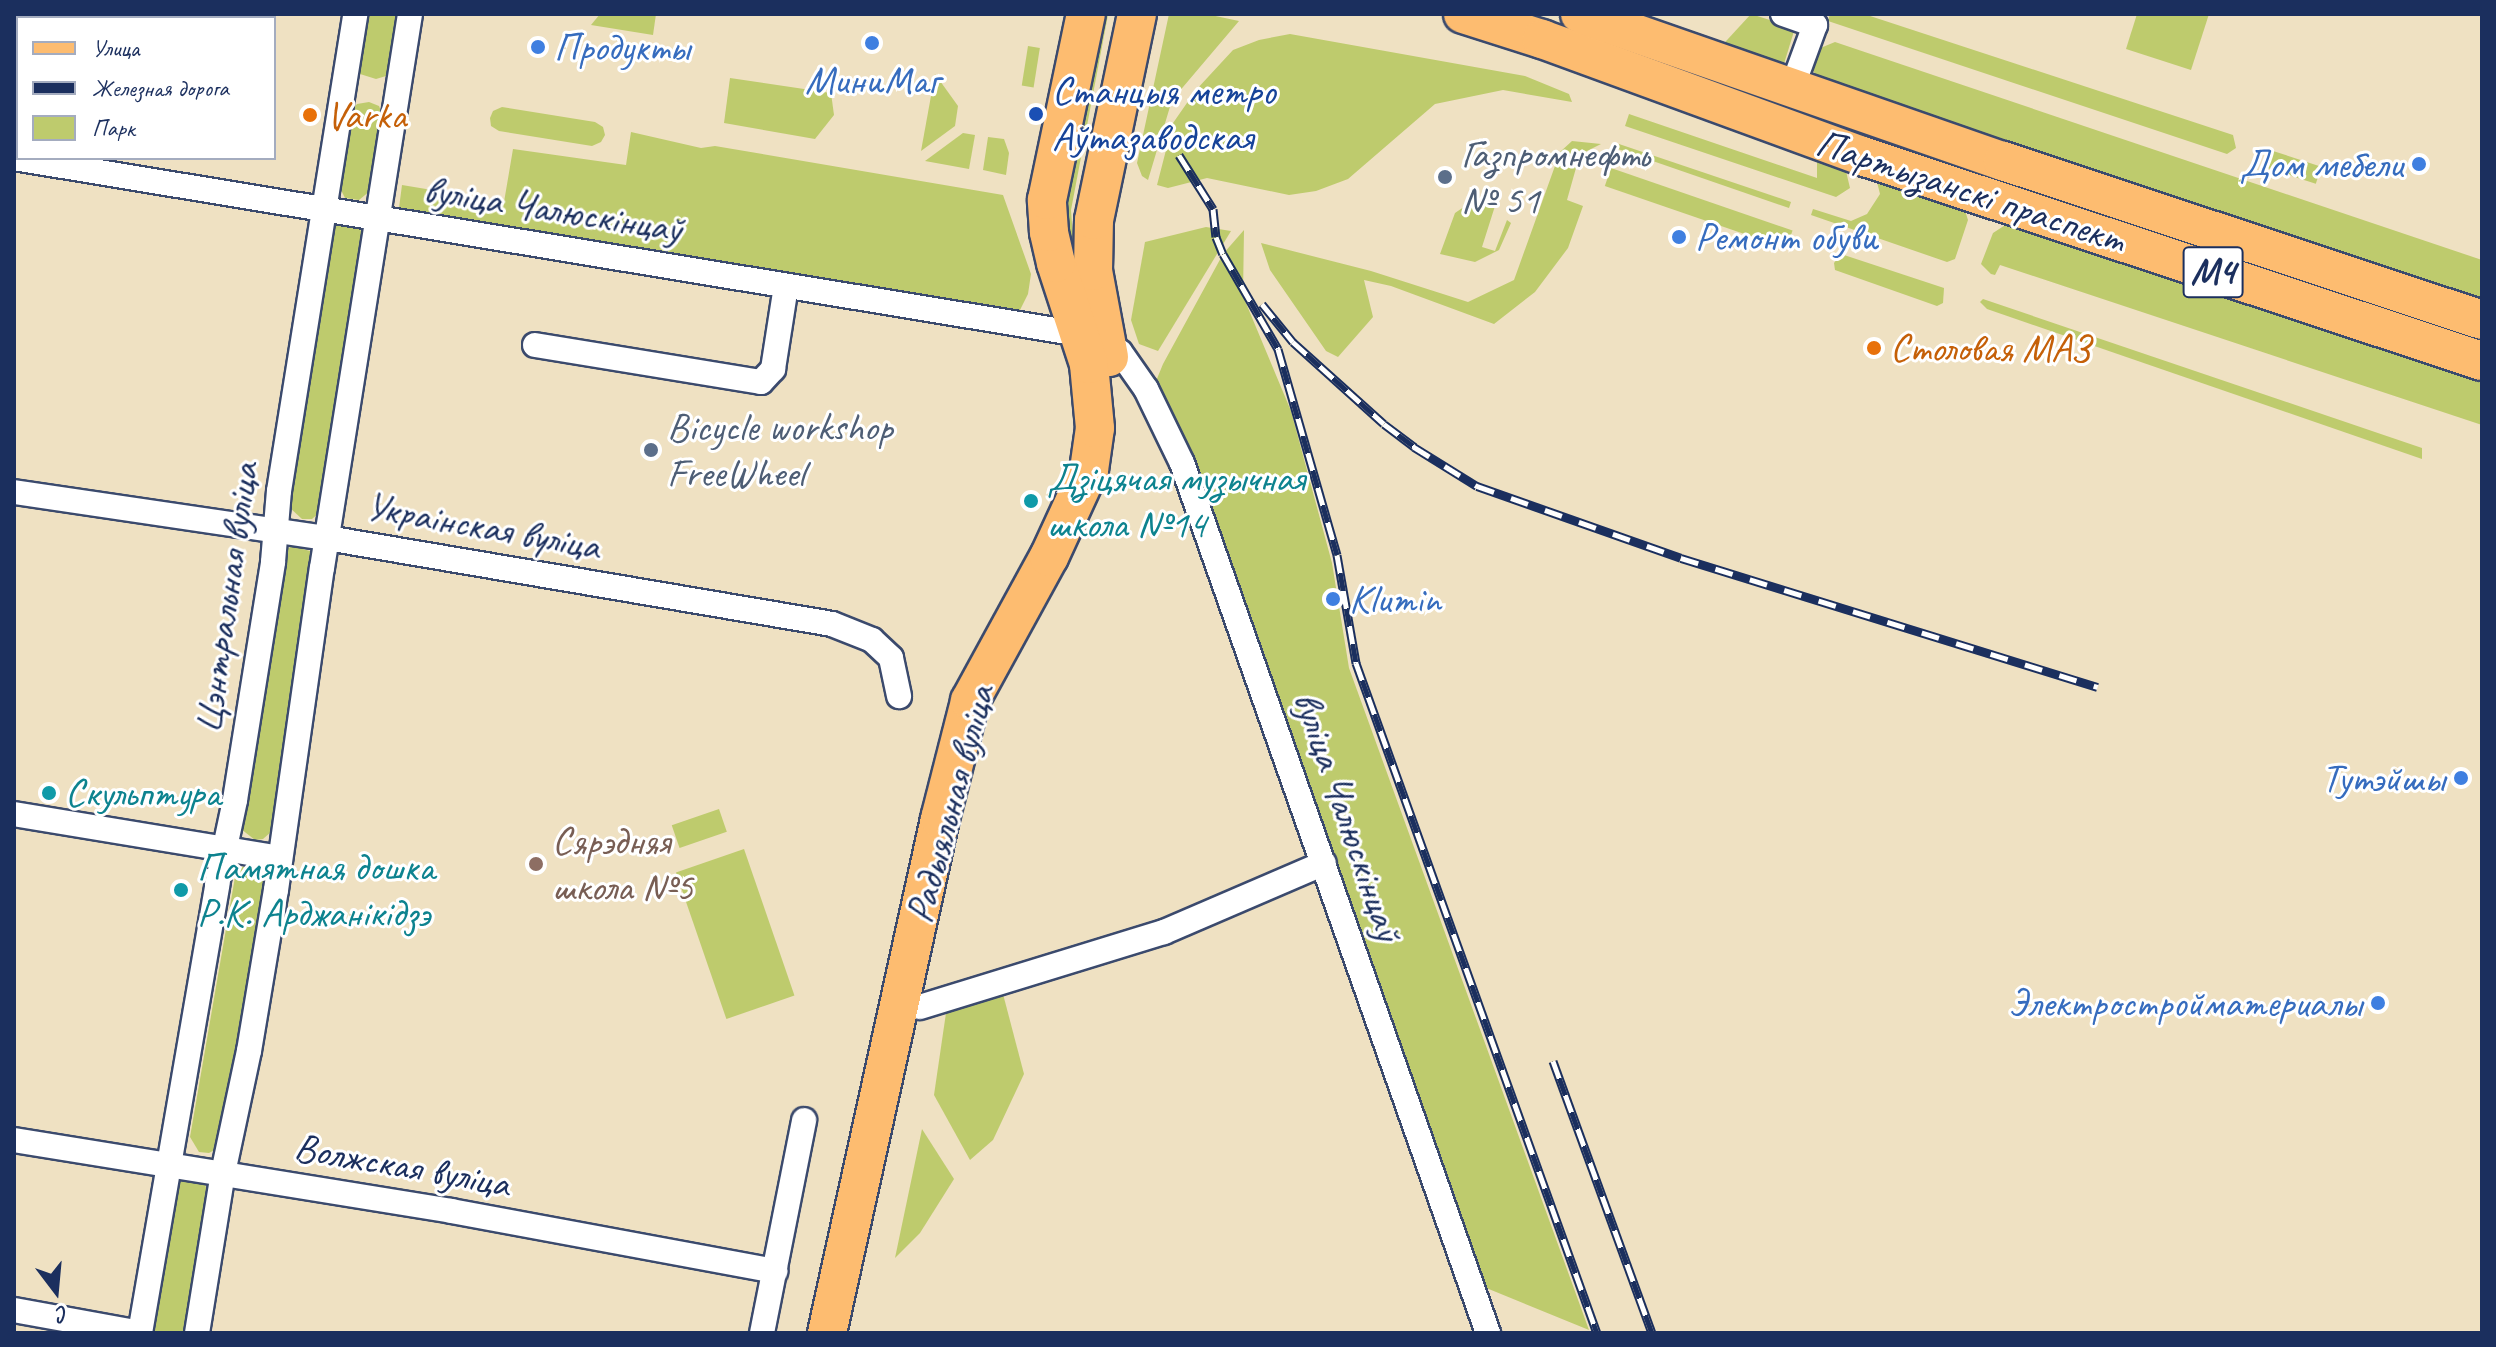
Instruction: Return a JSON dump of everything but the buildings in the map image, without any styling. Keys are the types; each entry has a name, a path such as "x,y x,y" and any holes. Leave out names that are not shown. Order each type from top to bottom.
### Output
{"main road":[{"name":"Радыяльная вуліца","path":"851,1333 973,761 990,709 1099,507 1113,470 1117,395 1056,263 1049,232 1047,200 1086,14"},
{"name":"Радыяльная вуліца","path":"827,1333 940,819 970,701 1049,557 1089,470 1094,401 1089,364 1094,220 1137,14"},
{"name":"Партызанскі праспект","path":"1463,14 1542,39 1741,114 2482,361"},
{"name":"Партызанскі праспект","path":"1580,14 2482,320"},
{"path":"1741,114 1780,110 1792,88"}],"street":[{"name":"Цэнтральная вуліца","path":"140,1333 223,848 235,800 355,14"},
{"path":"197,1333 223,1173 249,1051 410,14"},
{"path":"1783,14 1815,25 1792,88"},
{"name":"вуліца Чалюскінцаў","path":"26,160 1092,338 1120,352 1146,389 1182,463 1488,1333"},
{"path":"535,345 761,382 773,369 786,286"},
{"name":"Украінская вуліца","path":"14,492 327,538 832,624 872,640 891,658 899,696"},
{"path":"14,814 279,858"},
{"path":"920,1007 1164,932 1324,863"},
{"path":"762,1333 804,1120"},
{"name":"Волжская вуліца","path":"14,1140 223,1173 776,1271"},
{"path":"14,1310 140,1333"}],"green space":[{"path":"14,14 128,16 16,16 14,60"},
{"path":"364,14 399,14 391,66 386,76 376,79 360,74 357,63"},
{"path":"600,14 656,14 653,35 591,25"},
{"path":"1103,14 1108,15 1071,210 1074,250 1067,251 1063,209"},
{"path":"1169,14 1206,14 1239,21 1172,100 1148,180 1142,176 1137,163"},
{"path":"1751,14 1795,28 1783,67 1716,52"},
{"path":"1830,14 1864,14 2233,135 2236,148 2227,154 1828,21"},
{"path":"2137,14 2209,14 2191,70 2126,49"},
{"path":"1290,34 1525,76 1569,94 1572,102 1503,90 1435,104 1348,179 1316,191 1289,195 1207,178 1168,188 1157,185 1173,123 1196,90 1233,50 1259,40"},
{"path":"1835,42 2482,260 2482,307 1823,84 1811,68 1818,49"},
{"path":"1028,46 1040,48 1034,87 1022,86"},
{"path":"935,74 958,106 955,126 921,151"},
{"path":"730,78 831,93 834,115 815,139 724,123"},
{"path":"369,102 379,106 382,114 370,191 359,200 345,198 339,186 352,110 357,104"},
{"path":"502,107 595,122 603,127 605,135 601,142 592,146 499,131 491,126 490,118 493,111"},
{"path":"1629,114 1817,178 1817,158 1845,167 1850,188 1836,197 1625,126"},
{"path":"631,132 701,148 715,146 1003,195 1031,274 1028,294 1019,312 399,208 402,185 504,202 513,149 626,165"},
{"path":"963,133 975,135 969,169 925,161"},
{"path":"988,137 1004,139 1009,153 1006,175 983,170"},
{"path":"1572,141 1601,144 1585,152 1576,168 1567,200 1583,206 1568,248 1535,292 1494,324 1391,286 1364,280 1373,317 1338,357 1326,351 1270,270 1261,243 1371,271 1468,302 1514,280 1560,152"},
{"path":"1619,144 1791,202 1789,208 1618,149"},
{"path":"2270,150 2321,167 2316,184 2264,167"},
{"path":"1611,168 1793,231 1786,248 1605,186"},
{"path":"1874,170 1962,201 1968,220 1955,259 1947,262 1811,215 1813,209 1851,221 1867,214 1880,194"},
{"path":"1477,198 1495,206 1482,247 1495,251 1507,220 1511,223 1499,250 1475,262 1440,254 1455,213"},
{"path":"2016,218 2482,378 2482,425 2000,265 1995,275 1991,274 1981,264 1993,233"},
{"path":"342,222 354,224 361,231 361,239 320,512 312,519 302,519 289,507 330,234 333,226"},
{"path":"1206,227 1231,231 1158,351 1139,344 1131,320 1145,242"},
{"path":"1244,230 1243,296 1291,411 1332,563 1349,668 1589,1330 1479,1285 1152,391 1163,364 1223,254"},
{"path":"1841,254 1944,288 1943,303 1937,306 1835,270 1834,263"},
{"path":"1983,299 2422,448 2422,459 1987,309 1980,302"},
{"path":"292,546 317,553 271,832 263,839 255,840 241,829 285,550"},
{"path":"719,809 727,832 680,848 672,825"},
{"path":"744,849 794,996 726,1019 676,872"},
{"path":"242,867 260,869 265,882 221,1140 218,1148 209,1153 199,1152 190,1137 235,877"},
{"path":"1003,994 1024,1074 993,1140 970,1160 934,1095 946,1013 961,1003"},
{"path":"922,1129 954,1179 920,1233 895,1258"},
{"path":"187,1178 205,1184 207,1192 183,1333 152,1333 175,1185"}],"railway":[{"path":"1179,155 1213,209 1216,237 1223,254 1278,349 1337,555 1356,663 1597,1333"},
{"path":"1262,304 1293,342 1384,424 1414,447 1477,486 1681,558 2098,687"},
{"path":"1553,1061 1652,1333"}],"place":[{"name":"МиниМаг","path":"872,43"},
{"name":"Продукты","path":"538,47"},
{"name":"Станцыя метро Аўтазаводская","path":"1036,114"},
{"name":"Varka","path":"310,115"},
{"name":"Дом мебели","path":"2419,164"},
{"name":"Газпромнефть № 51","path":"1445,177"},
{"name":"Ремонт обуви","path":"1679,237"},
{"name":"Столовая МАЗ","path":"1874,348"},
{"name":"Bicycle workshop FreeWheel","path":"651,450"},
{"name":"Дзіцячая музычная школа №14","path":"1031,501"},
{"name":"Klumin","path":"1333,599"},
{"name":"Тутэйшы","path":"2461,778"},
{"name":"Скульптура","path":"49,793"},
{"name":"Сярэдняя школа №5","path":"536,864"},
{"name":"Памятная дошка Р.К. Арджанікідзэ","path":"181,890"},
{"name":"Электростройматериалы","path":"2378,1003"}]}
